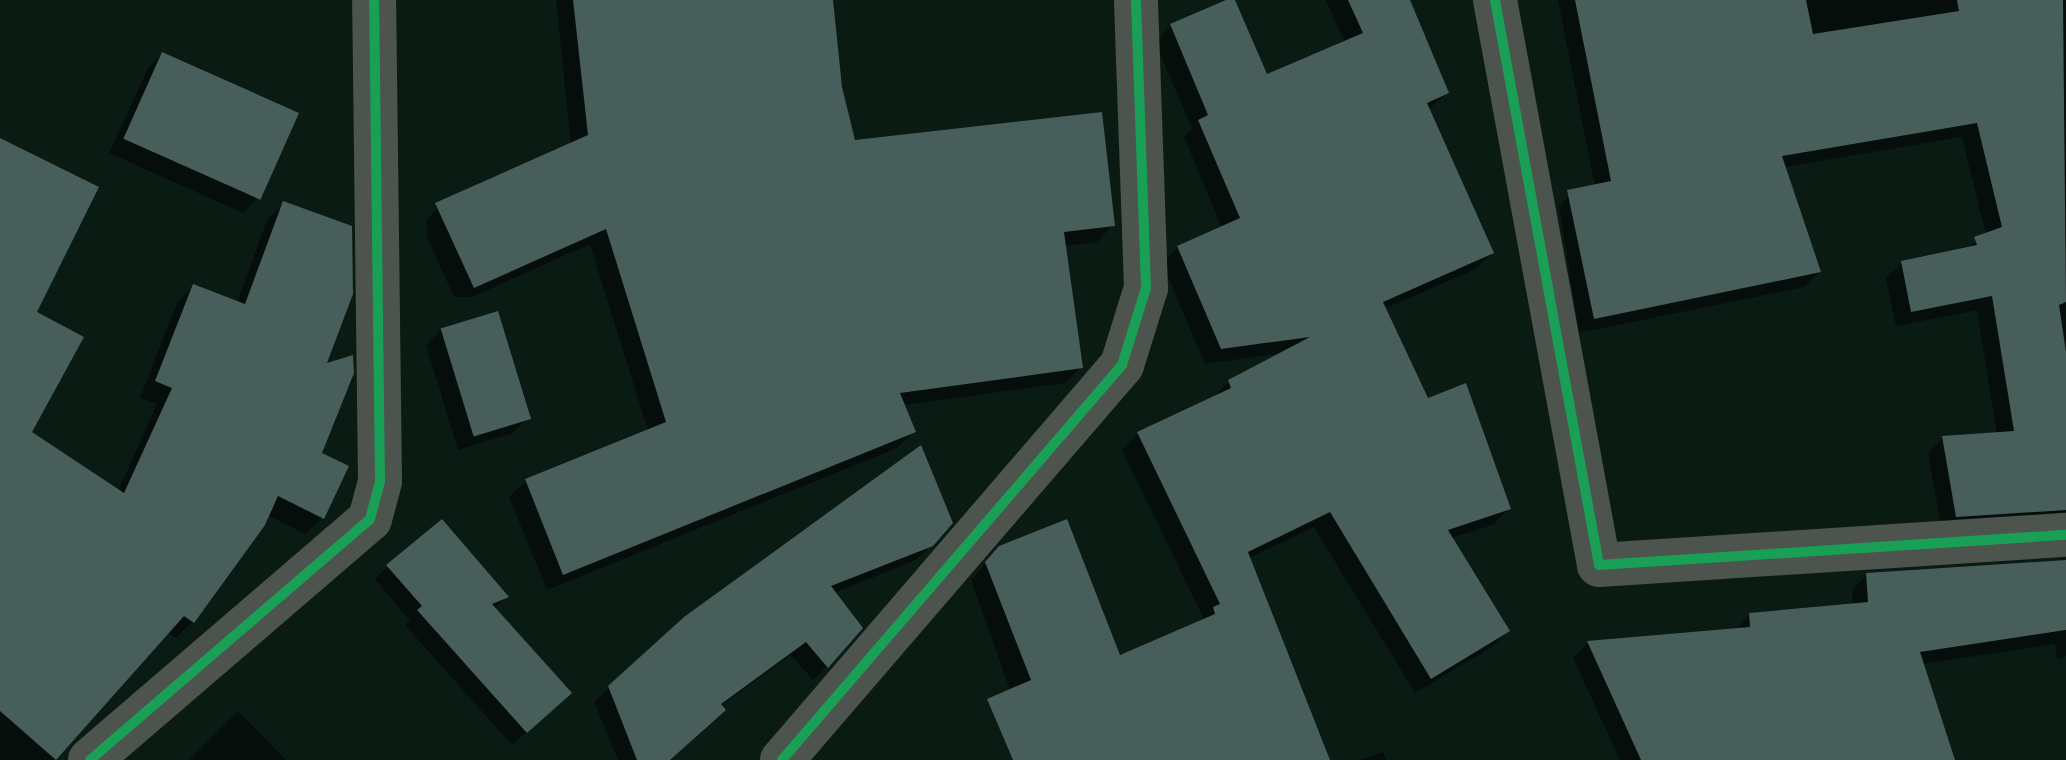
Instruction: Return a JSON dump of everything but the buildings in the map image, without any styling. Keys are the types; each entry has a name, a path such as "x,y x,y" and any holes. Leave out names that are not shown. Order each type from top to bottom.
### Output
{"street":[{"path":"90,760 370,519 380,481 374,0"},
{"path":"782,760 1122,365 1146,288 1136,0"},
{"path":"1495,0 1599,565 2066,535"}],"cycle path":[{"path":"90,760 370,519 380,481 374,0"},
{"path":"782,760 1122,365 1146,288 1136,0"},
{"path":"1495,0 1599,565 2066,535"}]}
